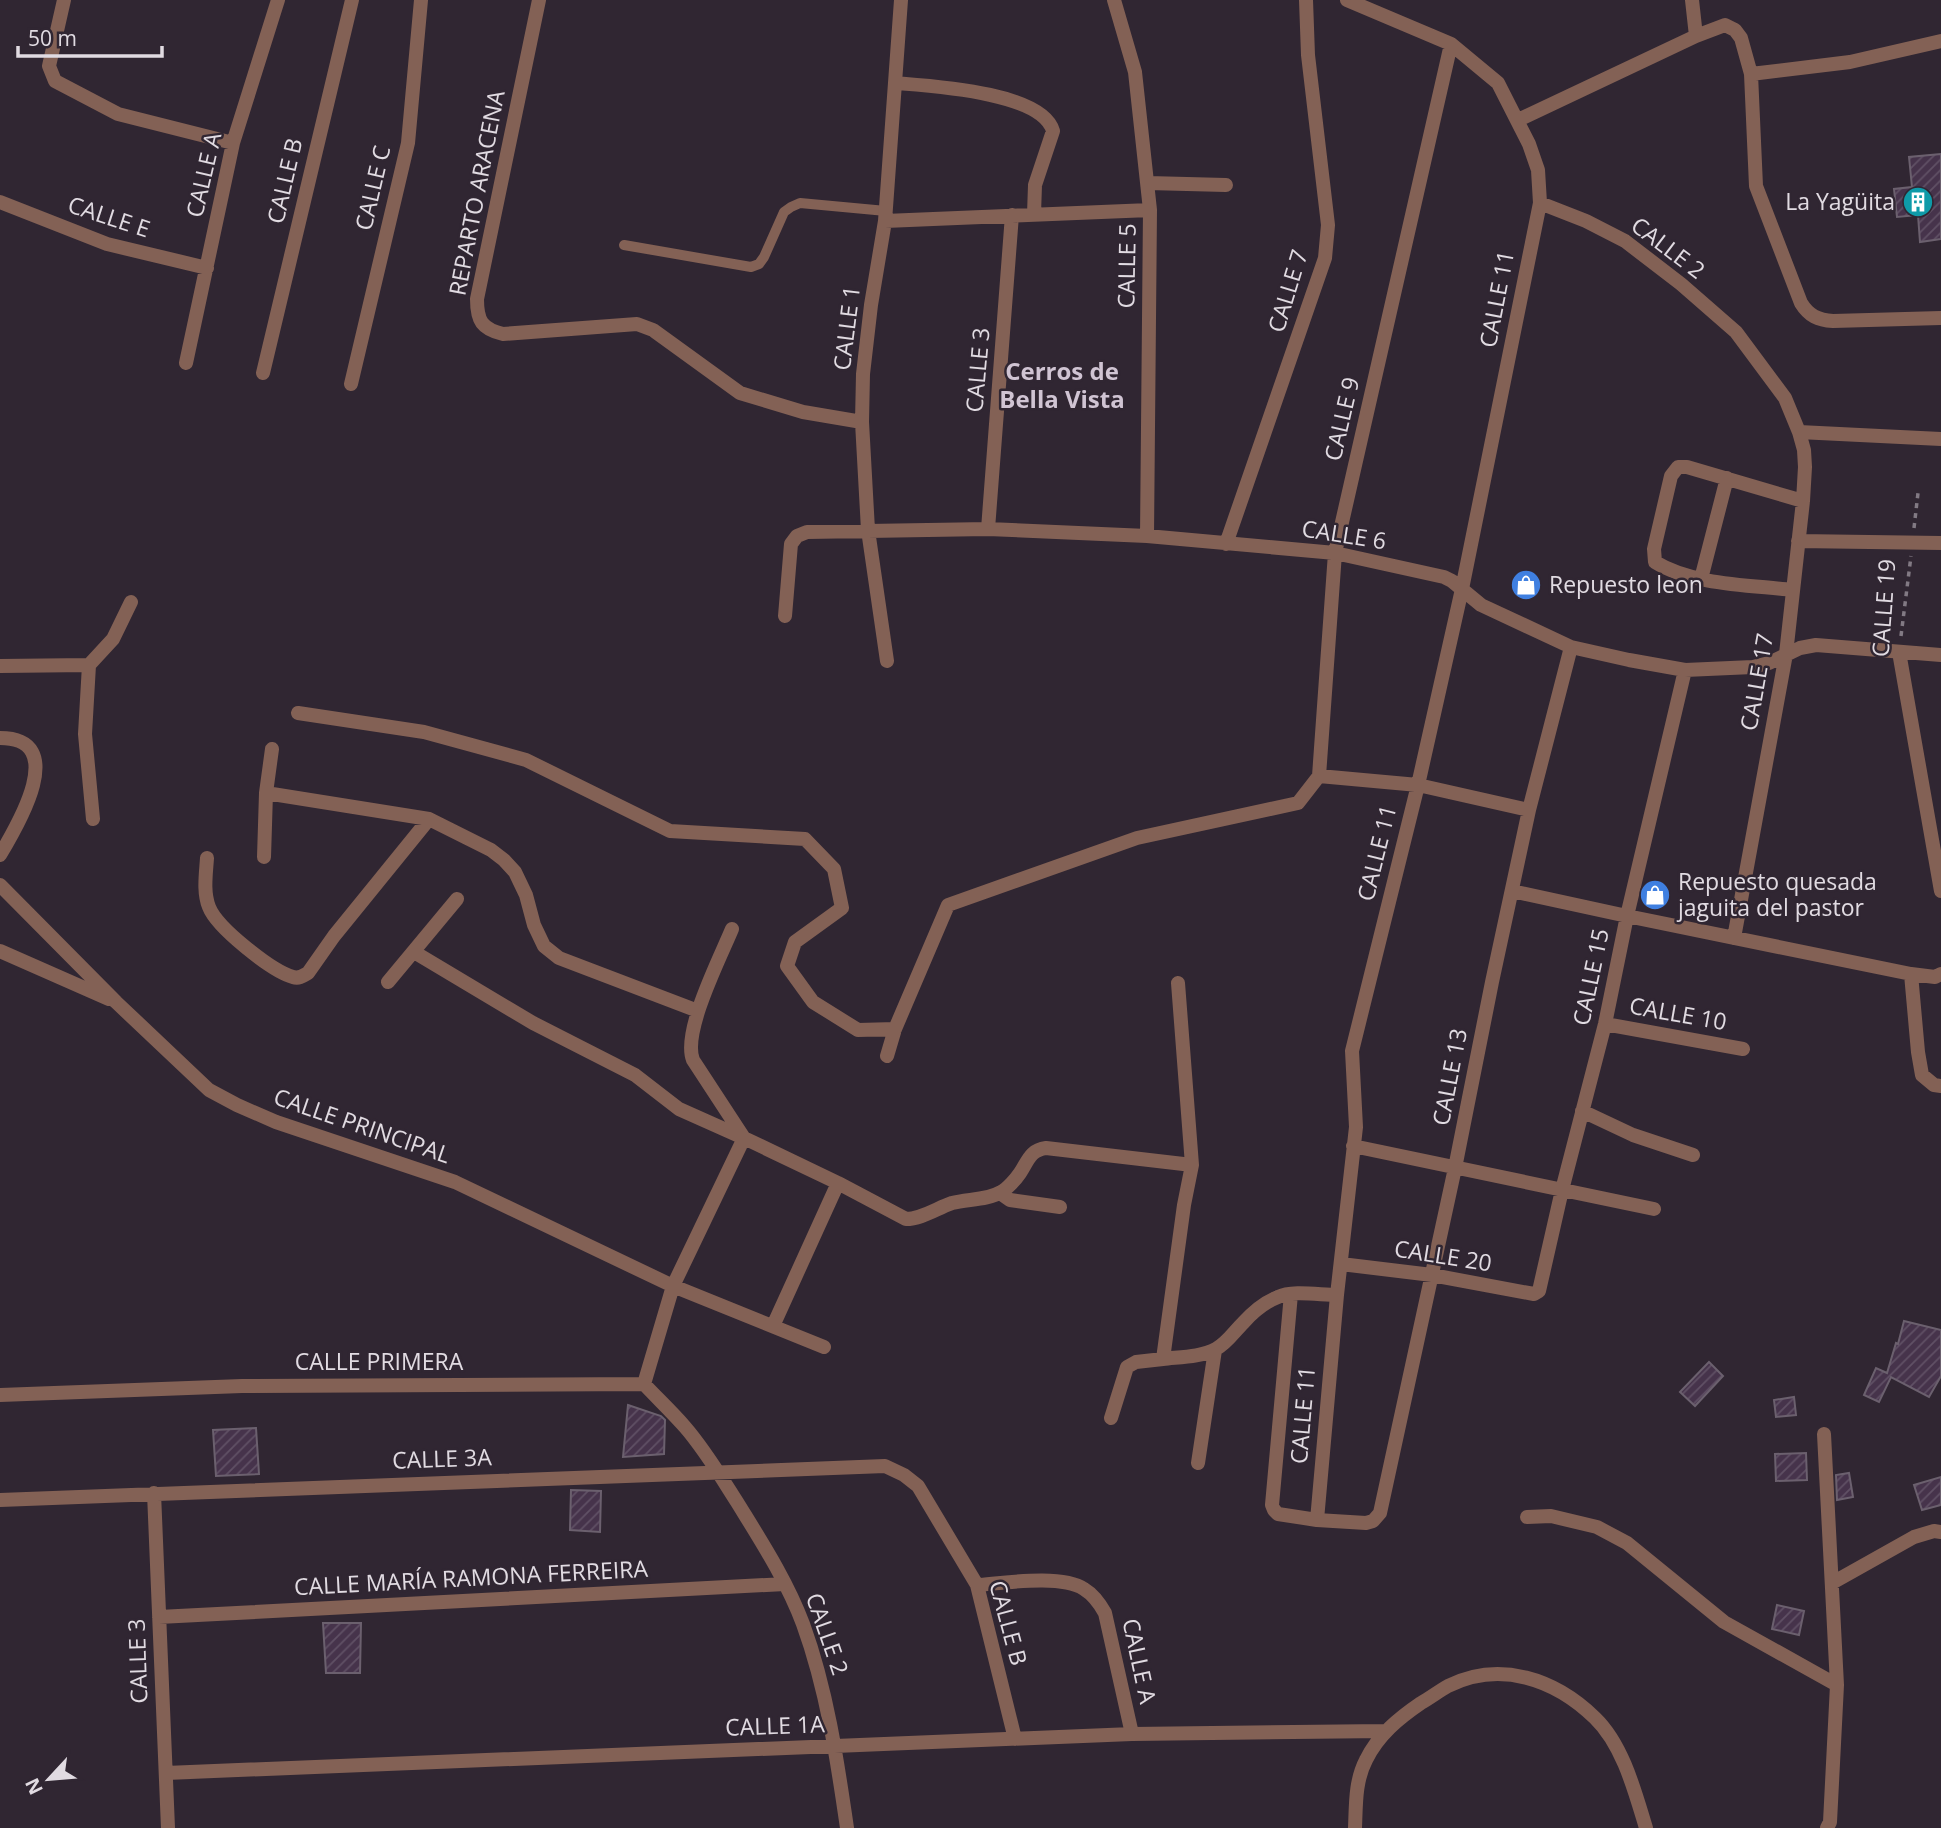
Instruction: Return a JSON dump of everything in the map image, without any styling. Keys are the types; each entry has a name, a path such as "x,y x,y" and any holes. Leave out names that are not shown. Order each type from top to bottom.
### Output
{"street":[{"path":"64,0 49,66 55,81 118,114 233,142"},
{"name":"CALLE A","path":"186,363 233,142 278,0"},
{"name":"CALLE B","path":"263,373 352,0"},
{"name":"CALLE C","path":"351,384 408,143 421,0"},
{"name":"REPARTO ARACENA","path":"539,0 477,299 477,312 482,324 491,331 503,334 637,324 653,330 740,393 803,412 862,422"},
{"name":"CALLE 1","path":"887,661 868,530 862,422 863,374 885,216 901,0"},
{"name":"CALLE 5","path":"1114,0 1135,72 1150,211 1147,536"},
{"name":"CALLE 7","path":"1226,544 1325,258 1328,225 1308,55 1306,0"},
{"path":"1347,0 1451,44 1498,83 1529,144 1538,170 1540,203"},
{"path":"1692,0 1696,36"},
{"path":"1518,120 1725,25 1735,30 1741,38 1751,74 1756,186 1806,311 1813,317 1833,321 1941,318"},
{"path":"1751,74 1850,62 1941,41"},
{"name":"CALLE 9","path":"1318,776 1335,553 1451,44"},
{"path":"895,83 990,94 1044,115 1054,131 1035,185 1034,214"},
{"path":"1148,183 1227,185"},
{"name":"CALLE E","path":"0,202 107,244 207,268"},
{"name":"CALLE 2","path":"1540,203 1586,221 1625,241 1681,284 1736,332 1785,398 1799,432"},
{"name":"CALLE 11","path":"1317,1520 1337,1295 1356,1127 1352,1051 1418,785 1462,589 1540,203"},
{"path":"885,216 1150,211"},
{"name":"CALLE 3","path":"988,529 1012,215"},
{"path":"1799,432 1941,439"},
{"name":"CALLE 17","path":"1734,938 1786,654 1805,467 1799,432"},
{"path":"1793,590 1702,579 1665,568 1655,562 1654,549 1671,477 1678,467 1687,467 1803,501"},
{"path":"1702,579 1727,478"},
{"name":"CALLE 6","path":"785,616 791,544 797,536 807,532 988,529 1147,536 1335,553 1444,577 1481,605 1571,646 1685,670 1753,667 1769,663 1800,648 1816,645 1941,656"},
{"path":"1798,541 1941,543"},
{"path":"93,818 85,734 89,665 113,639 131,601"},
{"name":"CALLE 13","path":"1317,1520 1366,1523 1380,1513 1529,810 1571,646"},
{"name":"CALLE 19","path":"1899,652 1941,891"},
{"path":"0,666 89,665"},
{"name":"CALLE 15","path":"1536,1293 1539,1291 1605,1024 1627,916 1685,670"},
{"path":"298,713 424,732 526,760 670,831 805,839 834,869 842,908 795,942 787,966 813,1002 858,1030 895,1029"},
{"path":"0,737 24,742 33,752 36,764 35,776 18,824 0,855"},
{"path":"264,857 266,793 272,749"},
{"path":"887,1056 895,1029 948,905 1137,838 1298,803 1318,776 1418,785 1529,810"},
{"path":"266,793 429,819 491,850 505,860 516,873 544,946 559,958 698,1011"},
{"path":"207,858 205,886 209,906 217,921 260,958 294,978 302,977 308,973 334,936 429,819"},
{"name":"CALLE PRINCIPAL","path":"0,885 116,1002 209,1090 276,1122 455,1182 673,1286 824,1347"},
{"path":"1512,891 1912,974 1935,977 1941,974"},
{"path":"388,982 457,899"},
{"path":"732,929 698,1011 690,1054 744,1138"},
{"path":"0,951 116,1002"},
{"path":"414,952 533,1023 635,1075 679,1109 838,1183 905,1219 913,1219 951,1204 1000,1193 1019,1175 1034,1151 1046,1148 1192,1165"},
{"path":"1912,974 1922,1075 1934,1085 1941,1086"},
{"path":"1163,1359 1192,1165 1178,983"},
{"name":"CALLE 10","path":"1605,1024 1743,1049"},
{"path":"1582,1111 1633,1135 1693,1155"},
{"path":"718,1472 686,1429 644,1384 673,1286 744,1138"},
{"path":"1353,1146 1654,1209"},
{"path":"773,1326 838,1183"},
{"path":"1000,1193 1010,1200 1060,1207"},
{"name":"CALLE 20","path":"1341,1264 1432,1275 1536,1293"},
{"path":"1291,1294 1272,1505 1278,1514 1317,1520"},
{"path":"1111,1418 1127,1367 1136,1362 1191,1356 1215,1350 1259,1309 1278,1296 1337,1295"},
{"path":"1198,1463 1215,1350"},
{"name":"CALLE PRIMERA","path":"0,1395 242,1386 644,1384"},
{"path":"1824,1434 1837,1685 1828,1828"},
{"name":"CALLE B","path":"885,1466 904,1475 918,1486 977,1585 1015,1739"},
{"name":"CALLE 3A","path":"0,1500 885,1466"},
{"name":"CALLE 2","path":"718,1472 759,1536 802,1623 815,1662 836,1747 847,1828"},
{"name":"CALLE 3","path":"154,1493 168,1828"},
{"path":"1527,1517 1551,1516 1597,1527 1627,1543 1724,1622 1837,1685"},
{"path":"1832,1583 1914,1537 1939,1530"},
{"name":"CALLE A","path":"977,1585 1065,1581 1083,1587 1097,1600 1105,1613 1132,1734"},
{"name":"CALLE MARÍA RAMONA FERREIRA","path":"159,1617 785,1584"},
{"path":"1355,1828 1357,1788 1366,1760 1385,1731 1399,1718 1450,1685 1483,1675 1506,1674 1529,1677 1565,1693 1596,1719 1629,1772 1646,1828"},
{"name":"CALLE 1A","path":"166,1773 1132,1734 1385,1731"}],"lane":[{"path":"624,245 751,267 759,264 764,257 784,212 791,207 800,204 885,216"}],"path":[{"name":"CALLE 19","path":"1899,652 1918,493"}],"building":[{"name":"La Yagüita","path":"1941,154 1941,239 1920,242 1918,215 1897,217 1894,189 1912,187 1909,157"},
{"path":"1904,1321 1941,1330 1941,1376 1929,1397 1891,1377 1879,1402 1864,1395 1876,1368 1887,1373"},
{"path":"1709,1362 1723,1376 1695,1406 1680,1392"},
{"path":"1794,1397 1796,1415 1776,1417 1774,1400"},
{"path":"628,1405 661,1416 665,1420 664,1454 623,1457"},
{"path":"256,1428 259,1474 216,1476 213,1430"},
{"path":"1806,1453 1807,1480 1776,1481 1775,1454"},
{"path":"1849,1473 1853,1497 1837,1500 1836,1475"},
{"path":"1941,1477 1941,1505 1922,1510 1914,1485"},
{"path":"571,1490 601,1491 600,1532 570,1530"},
{"path":"1777,1605 1804,1611 1799,1635 1772,1629"},
{"path":"323,1623 361,1623 360,1673 326,1673"}],"place":[{"name":"La Yagüita","path":"1918,202"},
{"name":"Repuesto leon","path":"1526,585"},
{"name":"Repuesto quesada jaguita del pastor","path":"1655,895"}],"district":[{"name":"Cerros de Bella Vista","path":"1062,386"}]}
